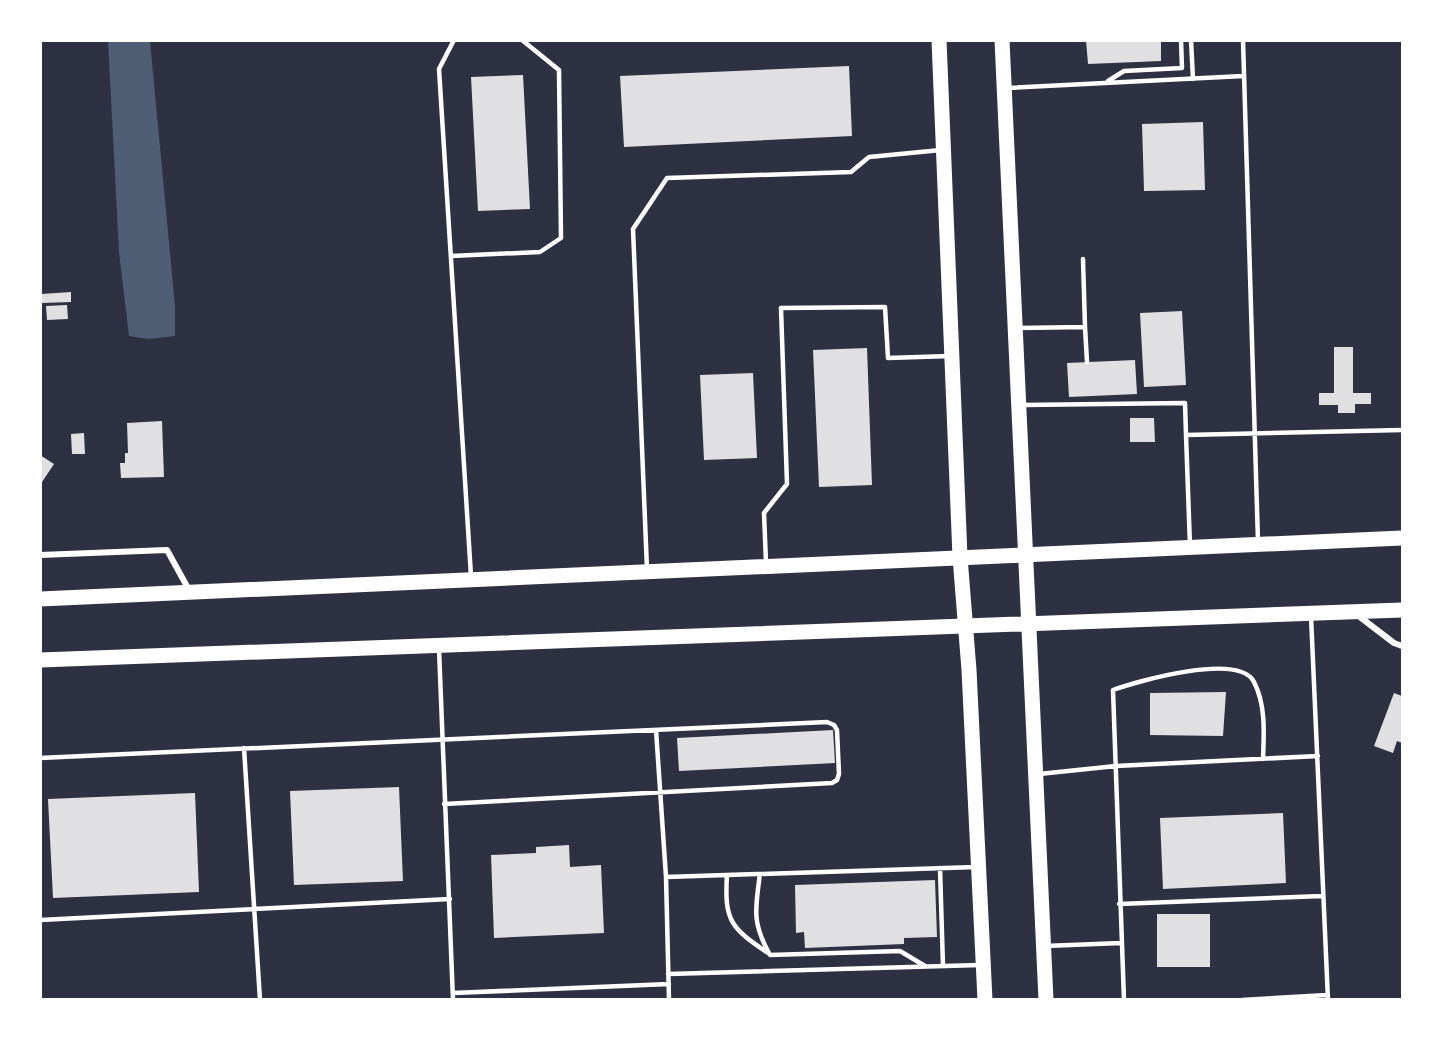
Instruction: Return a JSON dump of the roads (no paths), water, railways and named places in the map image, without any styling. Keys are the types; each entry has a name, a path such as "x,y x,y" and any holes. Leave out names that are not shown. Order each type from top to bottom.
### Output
{"main road":[{"path":"939,40 960,557 985,999"},
{"path":"1002,40 1027,625 1046,999"},
{"path":"40,599 190,590 1402,538"},
{"path":"40,660 1402,610"}],"street":[{"path":"40,555 167,550 190,590"},
{"path":"1353,612 1394,643 1402,646"}],"lane":[{"path":"454,40 439,69 472,578"},
{"path":"451,256 540,252 561,238 559,70 522,40"},
{"path":"1105,82 1124,71 1182,68 1182,40"},
{"path":"1191,40 1193,79"},
{"path":"1243,40 1258,543"},
{"path":"1004,88 1243,76"},
{"path":"647,571 633,229 667,178 851,172 869,157 943,150"},
{"path":"1083,259 1087,362"},
{"path":"766,566 764,513 787,484 781,308 885,307 888,358 952,356"},
{"path":"1014,328 1085,327"},
{"path":"1089,396 1089,405"},
{"path":"1017,405 1185,403 1190,547"},
{"path":"1186,435 1402,430"},
{"path":"1242,999 1328,997 1311,614"},
{"path":"438,645 440,739 450,899 453,999"},
{"path":"1124,999 1120,943 1113,690 1149,677 1224,668 1242,671 1254,680 1264,716 1263,759"},
{"path":"40,758 827,723 834,725 837,730 839,774 837,780 832,783 444,804"},
{"path":"656,730 666,877 669,999"},
{"path":"244,748 260,999"},
{"path":"1036,774 1116,766 1318,756"},
{"path":"666,877 979,867"},
{"path":"940,868 943,966"},
{"path":"760,874 756,902 757,930 770,955"},
{"path":"727,875 728,914 738,933 770,955 900,951 927,967"},
{"path":"1119,904 1322,896"},
{"path":"40,920 450,899"},
{"path":"1043,946 1120,943"},
{"path":"668,974 984,965"},
{"path":"453,993 669,984"}],"water":[{"path":"108,41 150,41 175,306 175,336 148,339 129,336 119,252"}]}
